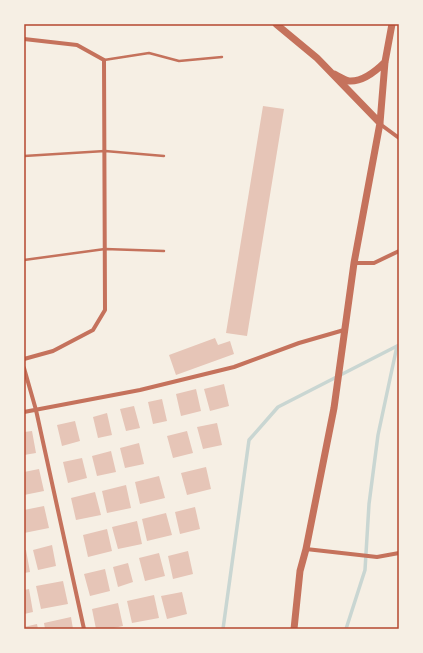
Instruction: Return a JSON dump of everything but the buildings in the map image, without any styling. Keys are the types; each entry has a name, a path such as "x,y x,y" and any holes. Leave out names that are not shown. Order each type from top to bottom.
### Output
{"street":[{"path":"276,24 317,58 332,73 348,81 361,79 371,74 385,62"},
{"path":"294,629 300,572 306,549 334,408 354,263 380,123 385,62 392,25"},
{"path":"24,39 78,45 104,60 105,151 105,310 93,330 53,351 24,359"},
{"path":"317,58 380,123 399,138"},
{"path":"354,263 374,263 399,251"},
{"path":"24,412 140,390 234,367 300,343 344,330"},
{"path":"24,368 36,410 84,629"},
{"path":"306,549 377,557 399,553"}],"lane":[{"path":"104,60 149,53 179,61 222,57"},
{"path":"24,156 105,151 164,156"},
{"path":"24,260 105,249 164,252"}],"waterway":[{"path":"223,629 249,440 278,407 399,345"},
{"path":"346,629 365,570 369,504 378,435 397,346"}]}
